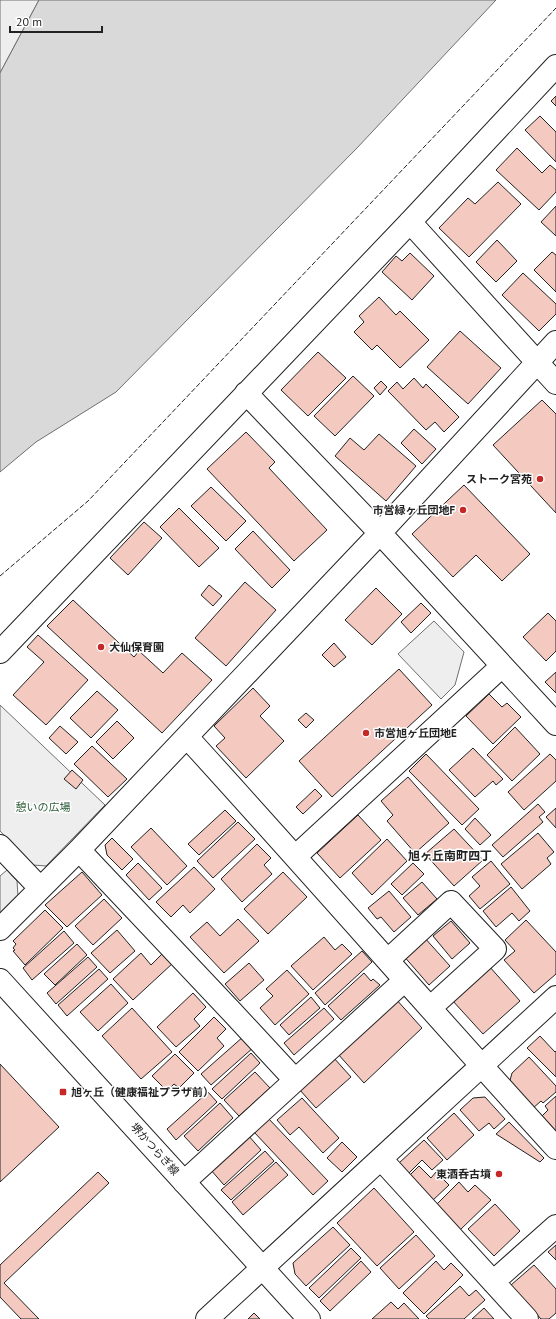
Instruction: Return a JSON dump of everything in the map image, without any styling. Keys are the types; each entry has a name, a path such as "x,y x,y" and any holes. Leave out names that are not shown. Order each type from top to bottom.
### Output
{"street":[{"path":"0,652 410,222 556,66"},
{"path":"410,222 556,383"},
{"path":"0,929 79,850 187,737 380,533 556,342"},
{"path":"246,393 380,533 556,724"},
{"path":"296,856 502,666"},
{"path":"187,737 296,856 482,1067 556,1148"},
{"path":"0,846 40,888"},
{"path":"79,850 295,1080"},
{"path":"388,960 451,902 495,949 430,1008"},
{"name":"堺かつらぎ線","path":"0,980 309,1319"},
{"path":"184,1182 405,980"},
{"path":"207,1319 556,998"},
{"path":"381,1159 527,1319"},
{"path":"494,1282 556,1226"}],"green space":[{"path":"0,0 39,0 0,73"},
{"path":"434,621 464,652 455,685 441,699 398,654"},
{"name":"憩いの広場","path":"0,705 105,805 46,866 33,865 0,831"}],"shaded area":[{"path":"39,0 496,0 357,148 116,392 36,442 0,472 0,73"},
{"path":"7,870 17,881 18,896 0,915 0,876"}],"building":[{"path":"556,96 556,106 551,101"},
{"path":"540,116 556,132 556,162 525,130"},
{"path":"517,148 542,173 550,165 556,170 556,192 539,210 496,170"},
{"path":"498,182 521,204 469,257 439,228 468,198 475,204"},
{"path":"556,206 556,236 541,222"},
{"path":"497,240 517,261 496,282 476,262"},
{"path":"552,252 556,255 556,292 534,270"},
{"path":"410,253 434,276 412,300 382,272 396,256 402,261"},
{"path":"523,273 556,304 556,314 539,331 502,295"},
{"path":"379,297 396,315 400,311 429,340 400,368 377,345 372,350 354,332 364,322 359,316"},
{"path":"460,331 501,368 468,404 427,367"},
{"path":"318,352 346,378 308,416 281,390"},
{"path":"353,376 374,396 335,436 314,416"},
{"path":"414,378 423,388 426,384 459,417 444,432 435,422 426,430 388,391 397,382 403,389"},
{"path":"381,381 387,387 380,395 374,388"},
{"name":"ストーク宮苑","path":"542,400 556,414 556,513 493,445"},
{"path":"414,429 436,449 422,464 401,443"},
{"path":"246,432 275,462 269,468 327,530 294,561 207,469"},
{"path":"379,434 416,466 386,501 335,456 350,438 364,450"},
{"name":"市営緑ヶ丘団地F","path":"464,485 530,554 502,581 476,555 453,577 412,534"},
{"path":"211,487 246,521 226,541 191,506"},
{"path":"179,508 219,548 199,567 160,527"},
{"path":"144,522 162,538 128,575 110,558"},
{"path":"253,531 290,570 272,588 235,549"},
{"path":"245,582 276,610 226,666 195,638"},
{"path":"209,585 222,596 213,606 201,595"},
{"path":"376,588 402,614 372,645 345,620"},
{"path":"73,600 134,657 139,651 163,673 182,653 212,680 162,733 47,626"},
{"path":"421,603 431,613 411,633 401,622"},
{"path":"548,613 556,621 556,651 546,661 523,637"},
{"path":"38,635 88,680 46,725 13,695 44,662 27,647"},
{"path":"334,643 346,657 334,667 322,655"},
{"name":"市営旭ヶ丘団地E","path":"399,669 432,705 332,797 299,761"},
{"path":"556,672 556,693 545,682"},
{"path":"253,688 270,706 260,716 284,741 246,778 216,746 225,738 214,726"},
{"path":"97,691 118,710 91,738 70,718"},
{"path":"489,694 502,707 507,703 521,717 493,744 466,716"},
{"path":"306,713 314,720 306,728 298,720"},
{"path":"117,721 134,738 113,759 96,742"},
{"path":"60,726 78,742 66,754 49,738"},
{"path":"515,727 540,754 512,781 487,755"},
{"path":"92,746 127,779 108,797 74,764"},
{"path":"473,748 503,779 496,785 493,781 475,797 449,770"},
{"path":"426,754 479,809 462,825 409,771"},
{"path":"550,754 556,760 556,781 524,810 508,792"},
{"path":"72,770 83,780 76,789 64,779"},
{"path":"408,777 449,823 415,853 387,821 393,815 381,801"},
{"path":"315,789 322,796 303,814 296,807"},
{"path":"538,804 545,812 539,817 543,822 503,857 492,845"},
{"path":"556,808 556,828 546,817"},
{"path":"225,810 236,821 199,855 188,844"},
{"path":"358,815 381,840 340,878 317,853"},
{"path":"475,818 491,835 480,845 465,829"},
{"path":"238,822 255,839 213,878 197,861"},
{"path":"151,828 187,866 167,885 131,847"},
{"path":"454,829 483,860 454,886 425,854"},
{"path":"538,833 554,852 547,858 551,864 522,889 501,864"},
{"path":"112,838 133,859 122,870 107,855 105,845"},
{"path":"387,839 407,861 372,895 352,873"},
{"path":"257,844 271,858 264,865 272,874 242,902 221,879"},
{"path":"491,861 510,884 480,909 469,896 480,886 472,877"},
{"path":"138,863 162,888 149,900 126,875"},
{"path":"413,863 424,874 402,895 391,884"},
{"path":"194,867 215,889 190,913 183,905 171,917 156,902"},
{"path":"82,872 102,895 67,927 45,905"},
{"path":"283,872 307,897 268,934 244,909"},
{"path":"422,882 437,899 418,915 403,898"},
{"path":"511,887 530,911 519,921 512,913 496,927 483,911"},
{"path":"389,891 411,917 394,932 381,917 377,919 368,908"},
{"path":"104,899 122,918 93,945 75,926"},
{"path":"45,910 63,928 25,965 13,951 15,950 13,948 16,944 13,941"},
{"path":"238,919 259,941 224,973 190,937 207,922 220,936"},
{"path":"526,920 556,952 556,974 534,993 504,960 515,951 505,940"},
{"path":"451,921 470,943 452,959 433,936"},
{"path":"117,930 135,951 110,973 91,953"},
{"path":"64,931 74,943 32,980 23,968"},
{"path":"423,936 450,966 429,985 402,954"},
{"path":"324,937 335,950 342,944 352,954 313,990 291,966"},
{"path":"77,944 87,955 55,985 44,974"},
{"path":"362,951 372,962 325,1005 315,993"},
{"path":"141,953 151,965 163,953 173,963 133,1000 113,979"},
{"path":"88,957 97,967 56,1004 47,993"},
{"path":"249,963 264,980 240,1001 225,984"},
{"path":"489,966 520,1001 483,1034 452,1000"},
{"path":"99,969 108,979 67,1016 58,1005"},
{"path":"287,970 309,994 275,1025 260,1008 273,996 266,989"},
{"path":"364,973 371,981 373,979 380,985 341,1020 328,1006"},
{"path":"111,984 128,1003 98,1031 80,1012"},
{"path":"193,993 206,1007 194,1019 200,1026 176,1047 157,1027"},
{"path":"311,997 320,1008 289,1035 280,1025"},
{"path":"395,998 422,1028 364,1083 337,1053"},
{"path":"132,1008 172,1052 141,1079 102,1036"},
{"path":"324,1008 334,1019 294,1055 284,1043"},
{"path":"214,1017 226,1029 217,1038 224,1046 198,1071 179,1052"},
{"path":"244,1036 254,1047 211,1085 201,1074"},
{"path":"540,1036 555,1052 556,1051 556,1077 527,1048"},
{"path":"251,1053 260,1063 222,1099 212,1089"},
{"path":"175,1054 194,1073 179,1088 174,1084 167,1091 152,1076"},
{"path":"333,1057 351,1077 316,1108 299,1089"},
{"path":"529,1057 556,1086 556,1092 543,1103 541,1101 532,1109 509,1084 512,1073"},
{"path":"0,1064 59,1127 0,1182"},
{"path":"255,1072 270,1088 239,1116 224,1100"},
{"path":"208,1092 217,1102 176,1140 167,1129"},
{"path":"556,1096 556,1131 542,1116 548,1110 545,1106"},
{"path":"485,1097 505,1119 494,1129 489,1123 479,1131 460,1110 473,1098"},
{"path":"302,1098 339,1138 323,1153 299,1127 290,1135 277,1120"},
{"path":"220,1103 233,1118 198,1151 184,1136"},
{"path":"454,1113 474,1135 447,1160 427,1138"},
{"path":"268,1118 328,1181 313,1195 254,1132"},
{"path":"509,1122 544,1158 540,1162 496,1134"},
{"path":"248,1135 261,1150 224,1185 210,1169"},
{"path":"424,1140 443,1160 432,1170 422,1160 409,1173 399,1163"},
{"path":"342,1142 357,1157 342,1172 327,1158"},
{"path":"265,1151 274,1161 231,1200 221,1190"},
{"path":"276,1162 288,1175 243,1215 232,1202"},
{"path":"419,1166 431,1178 436,1172 449,1185 432,1201 408,1177"},
{"path":"98,1172 109,1183 4,1283 39,1319 21,1319 0,1297 0,1265"},
{"path":"459,1182 468,1192 475,1185 491,1200 460,1230 436,1205"},
{"path":"374,1188 414,1232 377,1266 337,1223"},
{"path":"495,1204 520,1231 494,1256 468,1229"},
{"path":"333,1227 350,1245 306,1286 295,1274 293,1263"},
{"path":"416,1235 435,1256 399,1289 380,1268"},
{"path":"556,1245 556,1260 548,1252"},
{"path":"351,1248 361,1258 319,1298 309,1288"},
{"path":"361,1261 371,1272 330,1311 320,1301"},
{"path":"436,1261 444,1270 451,1263 463,1275 424,1314 403,1293"},
{"path":"534,1265 556,1289 556,1313 549,1319 541,1319 511,1285"},
{"path":"460,1286 469,1296 476,1290 485,1300 464,1319 429,1319 426,1316"},
{"path":"391,1302 398,1309 404,1303 419,1319 372,1319"},
{"path":"484,1308 494,1319 472,1319"},
{"path":"254,1313 260,1319 248,1319"}],"fence":[{"path":"0,576 88,501 556,8"}],"place":[{"name":"ストーク宮苑","path":"540,479"},
{"name":"市営緑ヶ丘団地F","path":"463,510"},
{"name":"大仙保育園","path":"101,647"},
{"name":"市営旭ヶ丘団地E","path":"366,733"},
{"name":"旭ヶ丘（健康福祉プラザ前）","path":"63,1092"},
{"name":"東酒呑古墳","path":"499,1174"}],"district":[{"name":"旭ヶ丘南町四丁","path":"450,856"}]}
